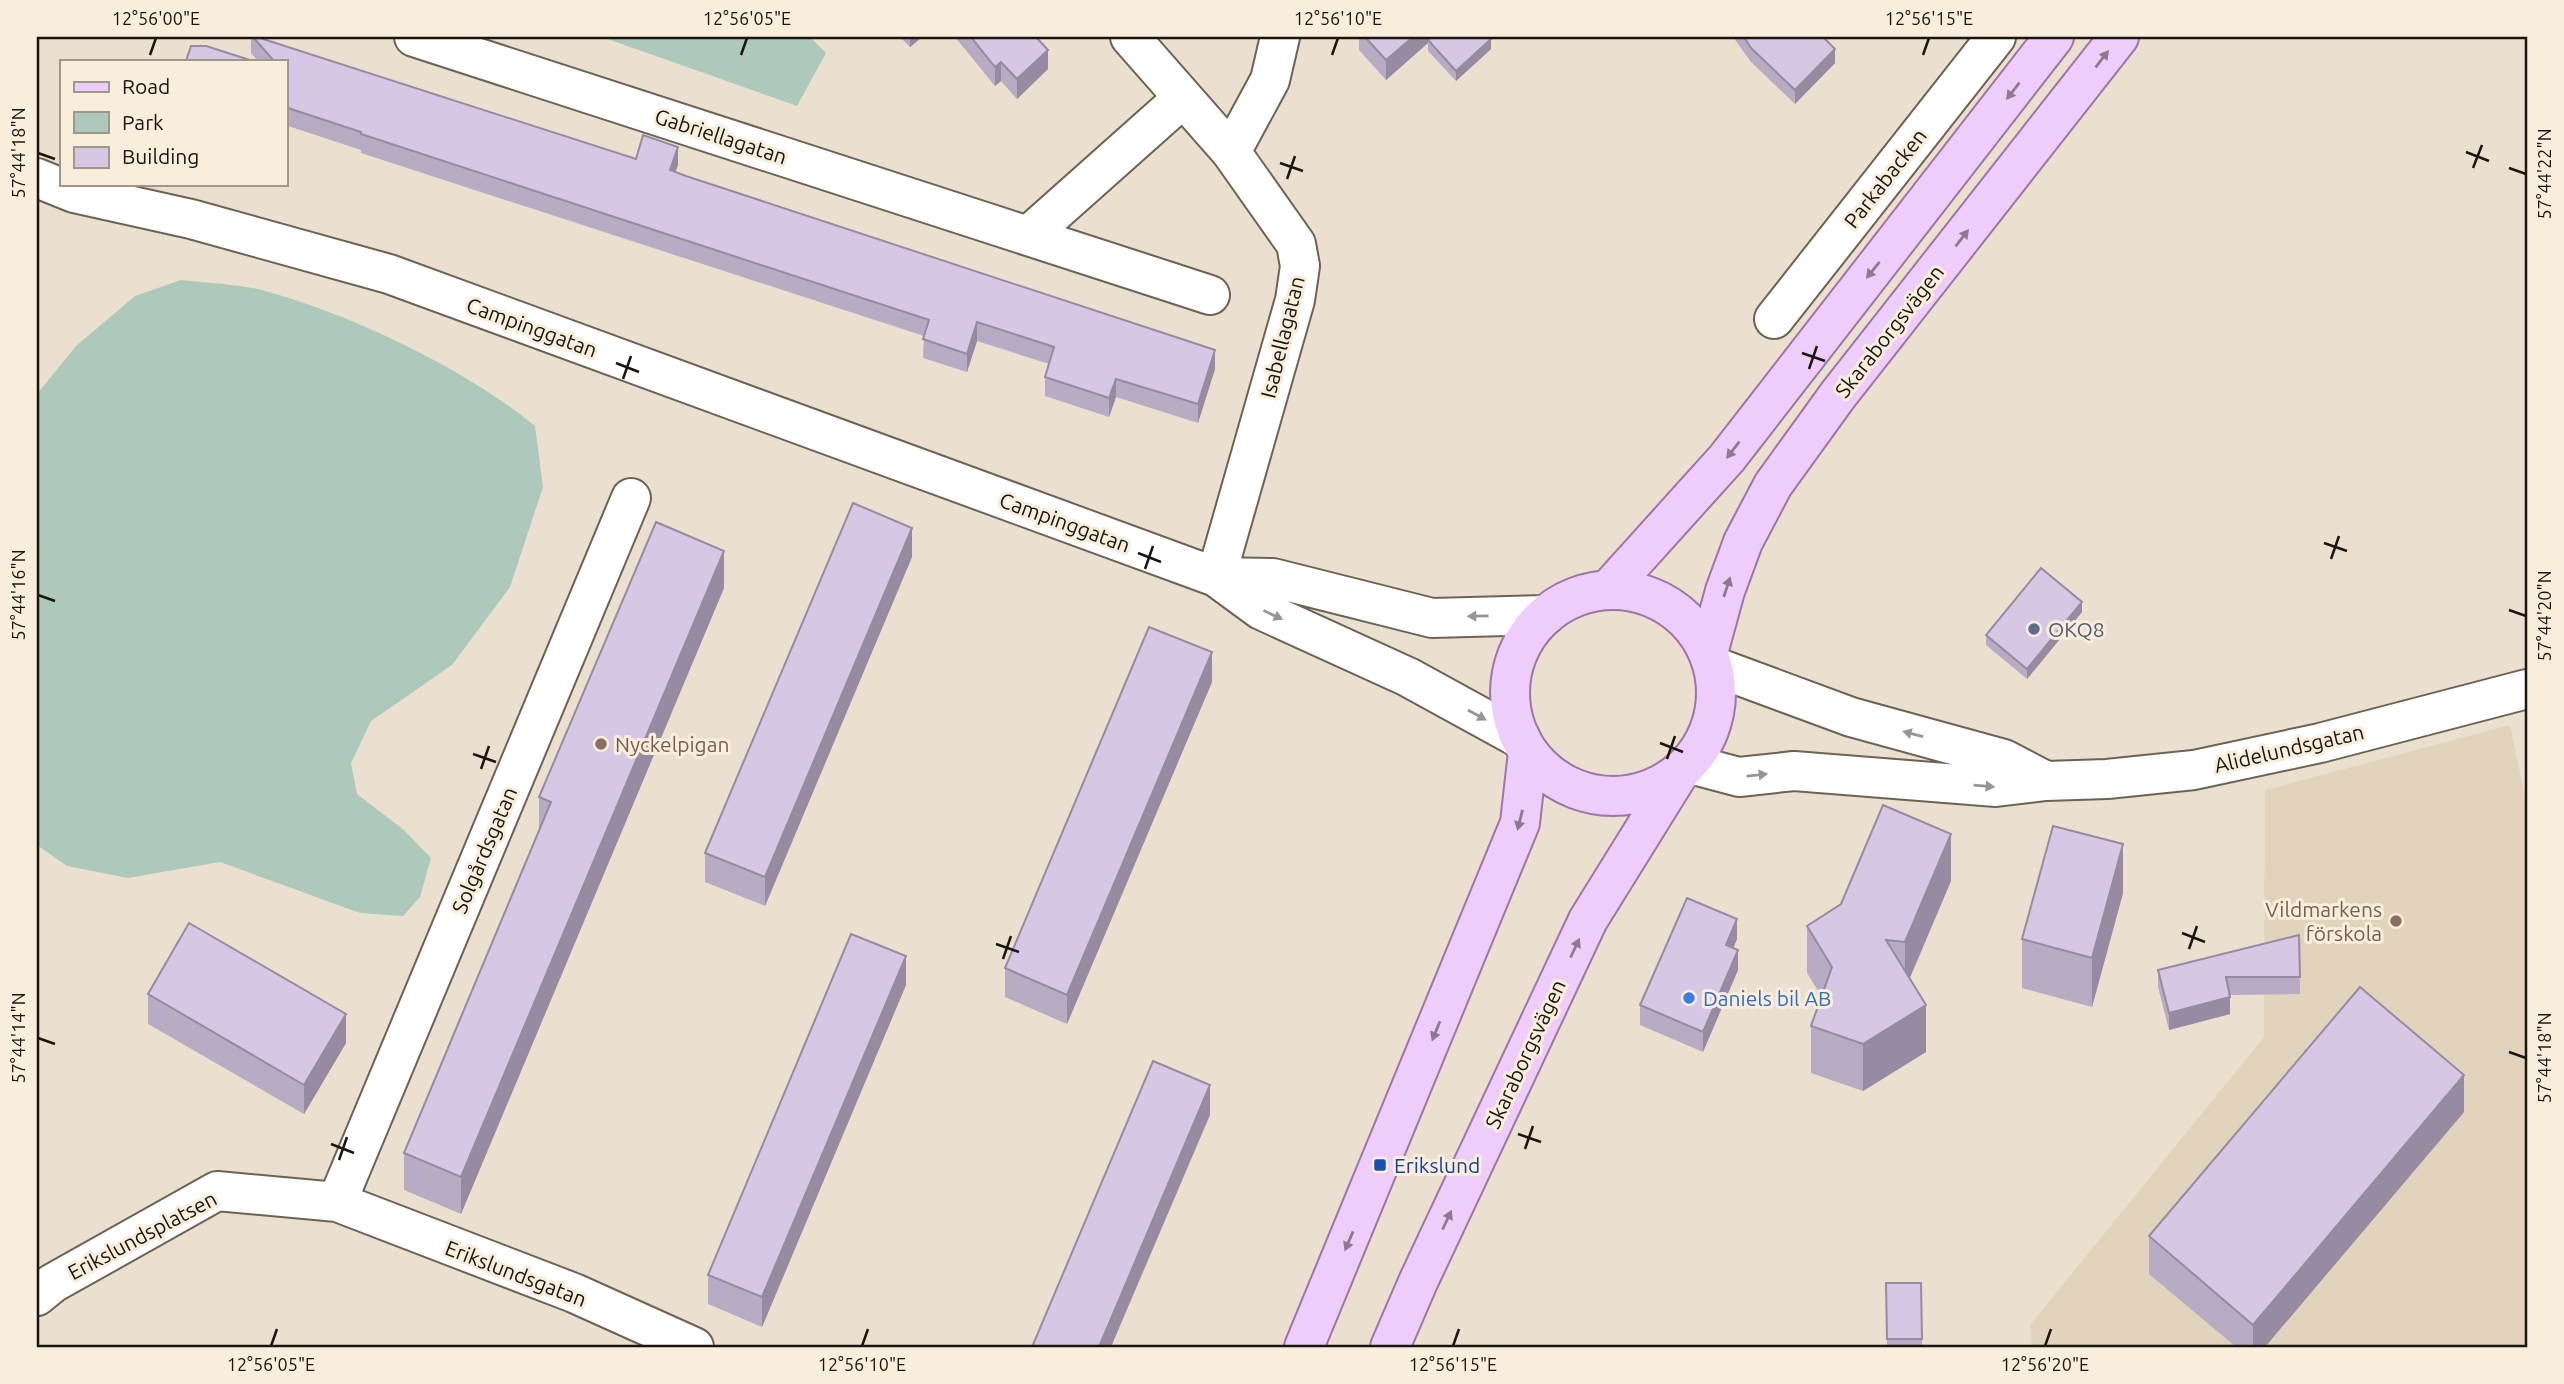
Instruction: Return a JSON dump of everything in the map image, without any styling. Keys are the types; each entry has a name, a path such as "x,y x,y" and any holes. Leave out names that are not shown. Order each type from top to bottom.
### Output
{"main road":[{"path":"1608,590 1727,458 2054,37"},
{"name":"Skaraborgsvägen","path":"1711,659 1725,592 1743,542 1773,485 1838,395 2119,37"},
{"path":"1304,1347 1520,823 1524,746 1510,697 1513,668 1524,641 1546,615 1574,597 1608,590 1643,594 1668,606 1689,623 1711,659 1717,692 1714,718 1704,743 1685,768 1644,792 1593,795 1548,774 1524,746"},
{"name":"Skaraborgsvägen","path":"1390,1347 1588,920 1685,768"}],"street":[{"name":"Gabriellagatan","path":"414,37 1210,295"},
{"name":"Isabellagatan","path":"1130,37 1231,152 1296,244 1300,266 1295,300 1216,577"},
{"path":"1231,152 1270,80 1280,37"},
{"name":"Parkabacken","path":"1774,319 1996,37"},
{"path":"1028,236 1183,98"},
{"name":"Campinggatan","path":"37,178 74,193 191,219 389,274 1216,577 1261,610 1408,677 1524,746"},
{"name":"Solgårdsgatan","path":"337,1202 631,498"},
{"name":"Campinggatan","path":"1216,577 1273,578 1432,618 1546,615"},
{"name":"Alidelundsgatan","path":"1711,659 1851,717 2004,759 2046,781"},
{"name":"Alidelundsgatan","path":"1685,768 1739,776 1794,771 1996,787 2046,781 2107,779 2194,770 2319,743 2527,689"},
{"name":"Erikslundsplatsen","path":"37,1296 53,1283 217,1191 337,1202"},
{"name":"Erikslundsgatan","path":"337,1202 574,1293 694,1347"}],"shaded area":[{"name":"Vildmarkens förskola","path":"2510,725 2527,805 2527,1347 2032,1347 2030,1325 2264,1037 2265,790"}],"green space":[{"path":"602,37 810,37 826,53 797,106"},
{"path":"181,280 262,290 369,328 474,383 535,426 543,487 510,587 452,665 371,721 351,763 357,794 404,830 431,858 420,897 403,916 360,913 220,862 128,878 67,866 37,845 37,394 76,346 135,296"}],"building":[{"path":"253,37 636,159 643,135 678,147 670,170 1215,350 1198,404 1116,379 1109,398 1045,377 1054,347 977,322 967,354 923,339 929,320 287,108 287,60 273,60"},
{"path":"971,37 1036,37 1048,50 1017,79 1001,62 995,67"},
{"path":"1365,37 1413,37 1386,60"},
{"path":"1432,37 1491,39 1456,71 1428,40"},
{"path":"1744,37 1823,37 1835,49 1795,90 1751,48"},
{"path":"191,46 206,46 250,60 186,60"},
{"path":"853,503 912,528 765,877 705,853"},
{"path":"656,522 724,551 461,1177 404,1153 551,802 539,797"},
{"name":"OKQ8","path":"2041,568 2082,602 2027,669 1986,635"},
{"path":"1149,627 1212,652 1067,995 1005,968"},
{"path":"1883,805 1951,834 1905,942 1886,940 1926,1005 1863,1044 1811,1026 1832,967 1807,926 1841,904"},
{"path":"2053,826 2123,844 2092,958 2022,939"},
{"name":"Daniels bil AB","path":"1687,898 1737,919 1726,945 1738,950 1703,1032 1640,1005"},
{"path":"189,923 346,1014 304,1085 148,994"},
{"path":"851,934 906,956 762,1297 708,1275"},
{"path":"2299,935 2300,977 2226,977 2230,997 2169,1013 2158,970"},
{"path":"2360,987 2464,1075 2253,1325 2149,1236"},
{"path":"1153,1061 1210,1085 1099,1347 1032,1347"},
{"path":"1886,1283 1921,1283 1922,1339 1887,1339"}],"place":[{"name":"OKQ8","path":"2034,629"},
{"name":"Nyckelpigan","path":"601,744"},
{"name":"Vildmarkens förskola","path":"2396,921"},
{"name":"Daniels bil AB","path":"1689,998"},
{"name":"Erikslund","path":"1380,1165"}]}
